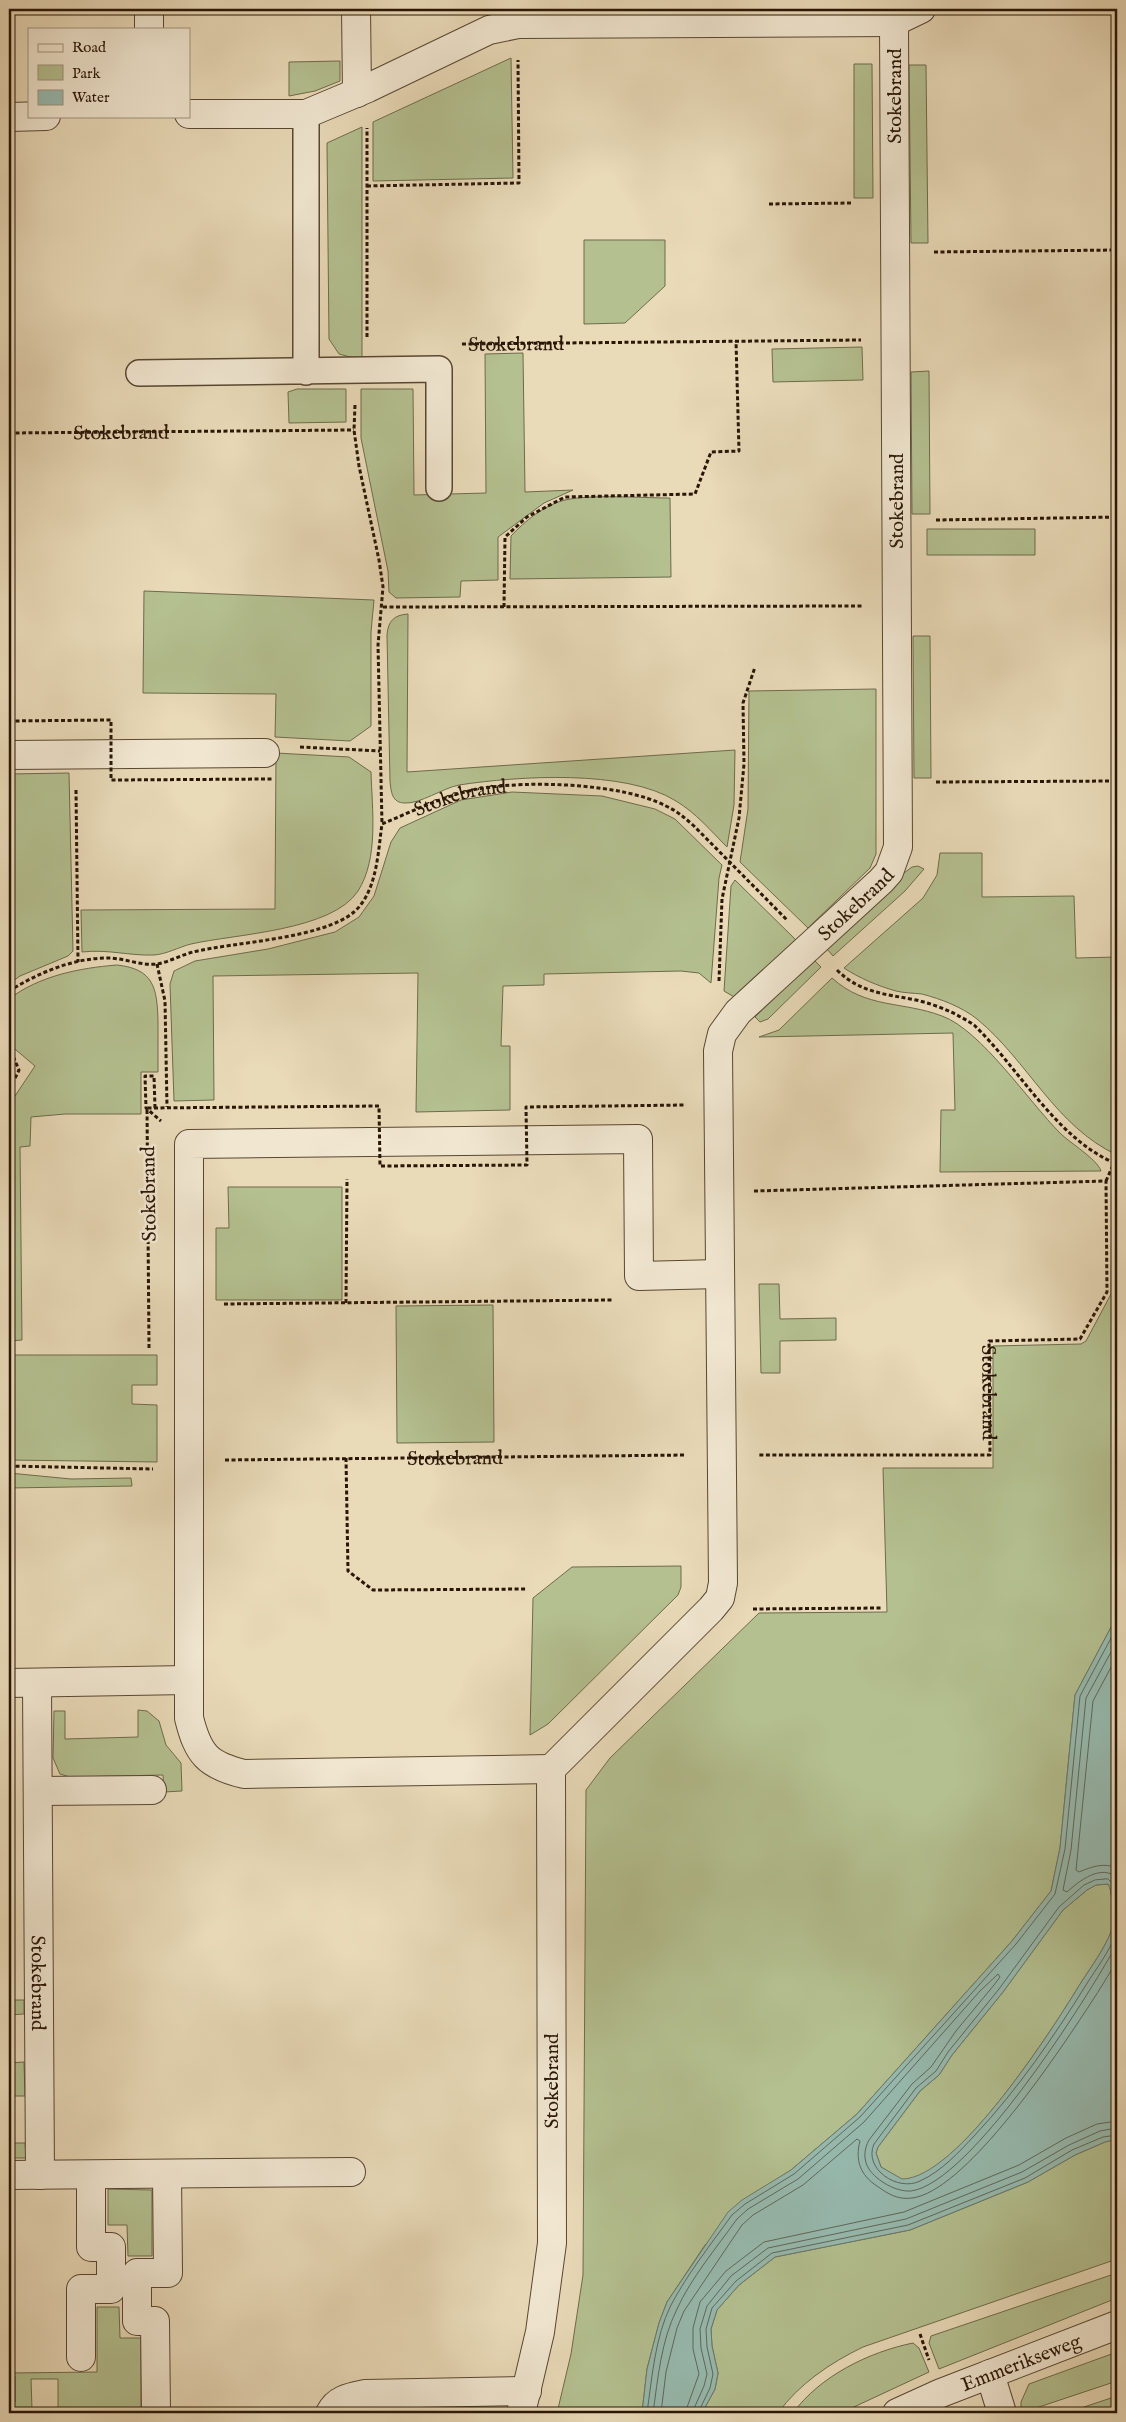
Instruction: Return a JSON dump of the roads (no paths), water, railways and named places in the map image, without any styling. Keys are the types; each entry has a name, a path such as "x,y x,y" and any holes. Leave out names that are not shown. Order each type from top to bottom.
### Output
{"street":[{"path":"149,9 149,28"},
{"path":"356,9 362,90"},
{"name":"Stokebrand","path":"190,114 306,114 362,90 518,16 894,22 922,9"},
{"name":"Stokebrand","path":"719,1274 638,1276 638,1140 188,1144 189,1718 195,1740 206,1758 223,1769 244,1774 551,1769 720,1598 723,1583 718,1051 722,1034 730,1022 889,872 898,847 894,22"},
{"path":"9,117 28,116"},
{"path":"9,756 264,753"},
{"path":"9,1683 188,1680"},
{"name":"Stokebrand","path":"37,1683 40,2175"},
{"name":"Stokebrand","path":"330,2413 334,2406 347,2398 365,2394 524,2402 540,2332 552,2243 551,1769"},
{"path":"38,1791 152,1790"},
{"path":"9,2175 351,2172"},
{"path":"81,2357 81,2289 111,2288 137,2273 168,2273 167,2174"},
{"path":"90,2175 91,2247 111,2247 137,2321 156,2321 156,2413"},
{"name":"Emmerikseweg","path":"897,2413 941,2393 1117,2325"},
{"path":"990,2374 1002,2413"}],"lane":[{"path":"306,114 306,372"},
{"path":"139,373 439,369 438,488"}],"water":[{"path":"1117,1616 1117,2139 1075,2155 1028,2182 910,2230 775,2257 739,2285 717,2310 711,2329 712,2346 718,2373 715,2389 702,2413 642,2413 647,2369 659,2323 667,2302 728,2212 742,2200 791,2170 857,2114 1012,1941 1051,1891 1060,1848 1075,1695","holes":["1108,1884 1110,1887 1112,1922 1111,1932 1105,1945 1050,2031 1002,2097 976,2128 949,2155 924,2172 902,2179 881,2167 876,2153 878,2147 920,2091 939,2075 952,2055 1003,1992 1063,1910 1096,1885"]}]}
